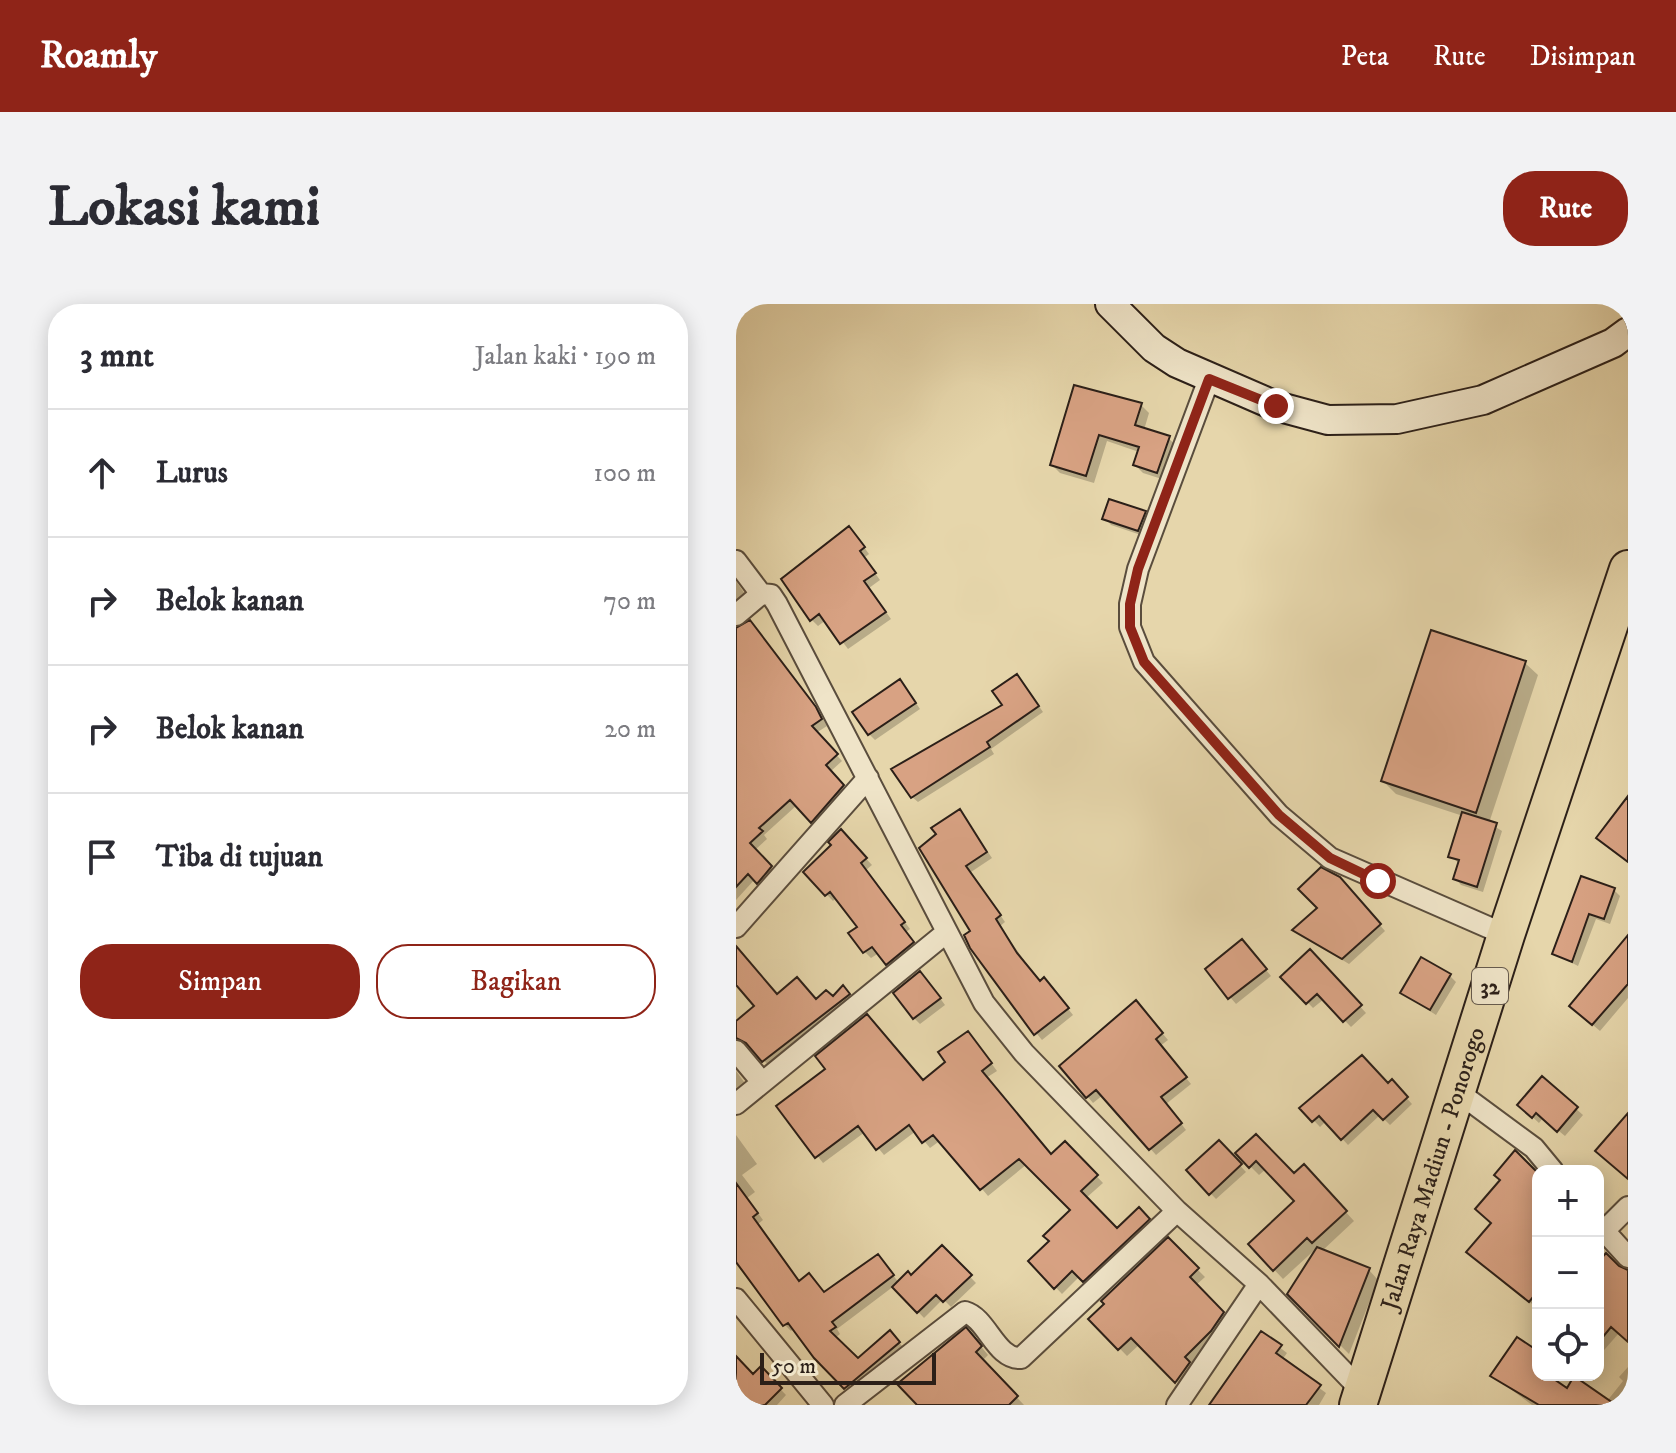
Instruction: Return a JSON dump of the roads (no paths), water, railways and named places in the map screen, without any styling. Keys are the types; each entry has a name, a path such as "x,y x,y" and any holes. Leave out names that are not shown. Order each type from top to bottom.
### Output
{"highway":[{"name":"Jalan Raya Madiun - Ponorogo","path":"1360,1398 1506,935 1628,569"}],"street":[{"path":"1110,304 1154,348 1209,379 1276,406 1328,420 1397,419 1483,400 1613,343 1628,332"},
{"path":"1209,379 1138,569 1130,604 1130,627 1144,662 1279,815 1330,858 1506,935"},
{"path":"736,561 761,594"},
{"path":"736,615 761,594 771,595 777,604 984,1003 1011,1039 1177,1211 1259,1284 1360,1398"},
{"path":"736,927 868,778"},
{"path":"736,1104 947,932"},
{"path":"736,1051 762,1082"},
{"path":"1458,1092 1534,1148 1548,1165"},
{"path":"1604,1226 1628,1207"},
{"path":"845,1405 965,1312 974,1315 1008,1355 1021,1358 1177,1211"},
{"path":"1604,1231 1628,1257"},
{"path":"1177,1405 1259,1284"},
{"path":"736,1300 823,1405"}]}
